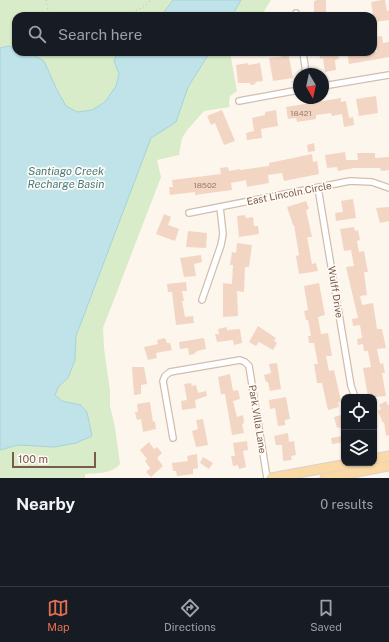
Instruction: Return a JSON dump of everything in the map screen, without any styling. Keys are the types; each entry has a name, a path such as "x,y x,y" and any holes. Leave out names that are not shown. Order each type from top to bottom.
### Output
{"main road":[{"path":"377,458 389,456"},
{"path":"271,478 341,465"},
{"path":"325,478 389,466"}],"street":[{"path":"304,56 305,68"},
{"path":"329,85 389,75"},
{"path":"239,101 293,91"},
{"name":"East Lincoln Circle","path":"189,213 350,181 372,182 389,188"},
{"name":"Wulff Drive","path":"318,188 353,394"},
{"path":"202,300 221,245 223,234 220,207"},
{"name":"Park Villa Lane","path":"173,438 163,382 165,376 170,372 240,360 246,362 249,366 267,478"}],"path":[{"path":"46,0 48,12"},
{"path":"136,12 146,6 151,0"}],"green space":[{"path":"0,0 173,0 164,12 12,12 12,47 8,46 0,48"},
{"path":"241,0 271,0 264,12 234,12"},
{"path":"36,56 116,56 114,61 119,74 116,86 105,102 92,110 77,112 66,106 44,61"},
{"path":"207,56 231,56 237,91 230,96 230,107 204,111 182,138 179,155 157,160 161,177 103,328 104,348 110,391 110,406 115,427 120,464 113,470 85,474 85,478 0,478 0,450 18,445 54,447 92,436 87,412 82,405 62,401 55,395 59,386 68,378 75,360 76,336 151,137 176,122 188,87"}],"water":[{"path":"173,0 241,0 234,12 164,12"},
{"name":"Santiago Creek Recharge Basin","path":"8,46 12,47 12,56 36,56 44,61 66,106 77,112 92,110 105,102 116,86 119,74 114,61 116,56 207,56 188,87 176,122 151,138 76,336 75,360 68,378 59,386 55,395 62,401 81,405 87,412 92,436 76,443 54,447 18,445 0,450 0,48"}],"building":[{"path":"326,0 326,12 314,12 314,1"},
{"path":"385,0 387,11 389,11 389,20 377,22 377,12 372,12 371,2"},
{"path":"382,36 383,43 389,42 389,57 349,64 348,56 377,56 377,37"},
{"path":"289,56 293,78 273,81 269,58"},
{"path":"320,56 338,56 339,59 335,60 336,70 329,71 329,68 324,68 323,58 320,59"},
{"path":"248,63 248,65 260,63 263,81 255,82 256,84 250,85 250,83 238,83 236,65"},
{"path":"376,96 378,113 359,116 356,99"},
{"path":"341,98 341,102 346,101 349,118 353,117 354,125 344,127 342,114 332,116 331,113 316,115 316,119 297,122 296,118 288,119 286,107 304,104 329,104 329,100"},
{"path":"222,110 235,141 224,145 215,123 211,125 207,116"},
{"path":"276,110 278,126 261,129 262,138 247,140 246,133 254,131 252,118 265,115 265,112"},
{"path":"314,143 315,151 308,152 307,145"},
{"path":"345,152 346,160 358,160 357,153 375,153 375,158 389,157 389,170 381,171 380,168 354,168 338,171 337,167 327,168 325,155"},
{"path":"312,154 313,162 317,161 319,174 284,181 282,173 268,175 269,183 247,187 246,180 231,183 232,190 195,195 195,192 170,195 169,187 173,187 172,180 221,174 220,168 228,167 229,171 269,166 269,163"},
{"path":"353,199 356,218 336,221 335,213 343,212 341,201"},
{"path":"306,201 309,209 306,210 312,237 307,237 312,264 316,263 318,271 299,274 296,256 299,255 294,225 287,207"},
{"path":"389,207 389,221 380,223 376,208"},
{"path":"164,214 171,217 168,225 179,229 175,241 156,234"},
{"path":"245,215 246,218 253,217 254,226 258,226 259,234 239,237 237,216"},
{"path":"354,227 355,231 358,230 360,240 357,241 359,252 364,251 368,272 364,272 367,295 360,296 362,305 373,303 377,329 382,329 386,348 377,349 380,364 383,363 385,373 382,373 386,396 377,397 377,394 367,394 363,368 371,367 368,351 364,351 363,344 358,345 357,339 362,338 360,325 353,326 352,319 358,318 346,267 354,266 351,250 344,251 340,229"},
{"path":"188,231 207,233 206,248 186,247"},
{"path":"237,243 252,245 249,267 245,267 244,292 237,291 238,316 223,317 223,283 232,284 233,265 230,265 232,252 236,253"},
{"path":"201,255 202,262 194,264 196,276 184,277 180,258"},
{"path":"186,282 187,291 182,291 185,317 193,316 194,323 176,325 172,292 168,292 167,284"},
{"path":"319,283 325,315 318,317 321,334 328,333 332,356 326,356 329,371 334,370 341,401 338,402 339,407 328,410 322,383 317,383 314,364 318,364 314,343 309,343 308,336 311,336 308,320 306,320 304,311 308,310 304,286"},
{"path":"258,326 276,338 274,341 277,343 273,350 259,342 256,346 249,342"},
{"path":"227,327 227,330 240,329 242,343 234,345 233,340 217,342 215,334 219,334 218,329"},
{"path":"165,338 167,343 170,343 172,350 156,353 157,358 148,360 144,347 158,344 157,340"},
{"path":"204,338 206,349 189,355 188,348 180,349 179,342"},
{"path":"277,363 281,389 270,391 268,382 266,382 264,375 271,373 269,364"},
{"path":"132,367 144,367 147,384 141,385 141,394 134,395"},
{"path":"230,374 233,391 238,390 240,399 233,401 237,417 243,415 244,423 242,424 244,433 232,435 225,394 221,394 218,377"},
{"path":"191,383 192,386 196,385 198,393 206,391 207,396 195,400 196,408 182,410 181,401 187,400 184,384"},
{"path":"286,397 290,419 285,420 285,425 278,426 275,408 270,409 269,400"},
{"path":"386,401 389,405 389,435 386,436 384,422 383,423 378,411 381,409 379,405"},
{"path":"150,402 153,422 155,421 156,429 143,432 141,419 137,420 135,412 138,412 137,404"},
{"path":"341,415 341,432 340,427 337,428 334,417"},
{"path":"203,419 208,445 196,447 192,431 198,429 196,420"},
{"path":"288,433 289,442 294,441 296,455 291,456 292,460 283,461 282,445 276,445 274,436"},
{"path":"341,436 341,442 332,444 331,438"},
{"path":"247,441 248,450 243,451 246,467 239,469 238,465 233,466 231,456 235,456 233,443"},
{"path":"149,442 154,449 157,447 162,453 157,458 163,466 151,477 146,472 150,468 145,461 147,459 140,450"},
{"path":"197,454 198,468 193,469 193,474 177,476 176,471 173,471 172,463 188,461 187,456"},
{"path":"203,457 213,463 209,469 200,463"}]}
